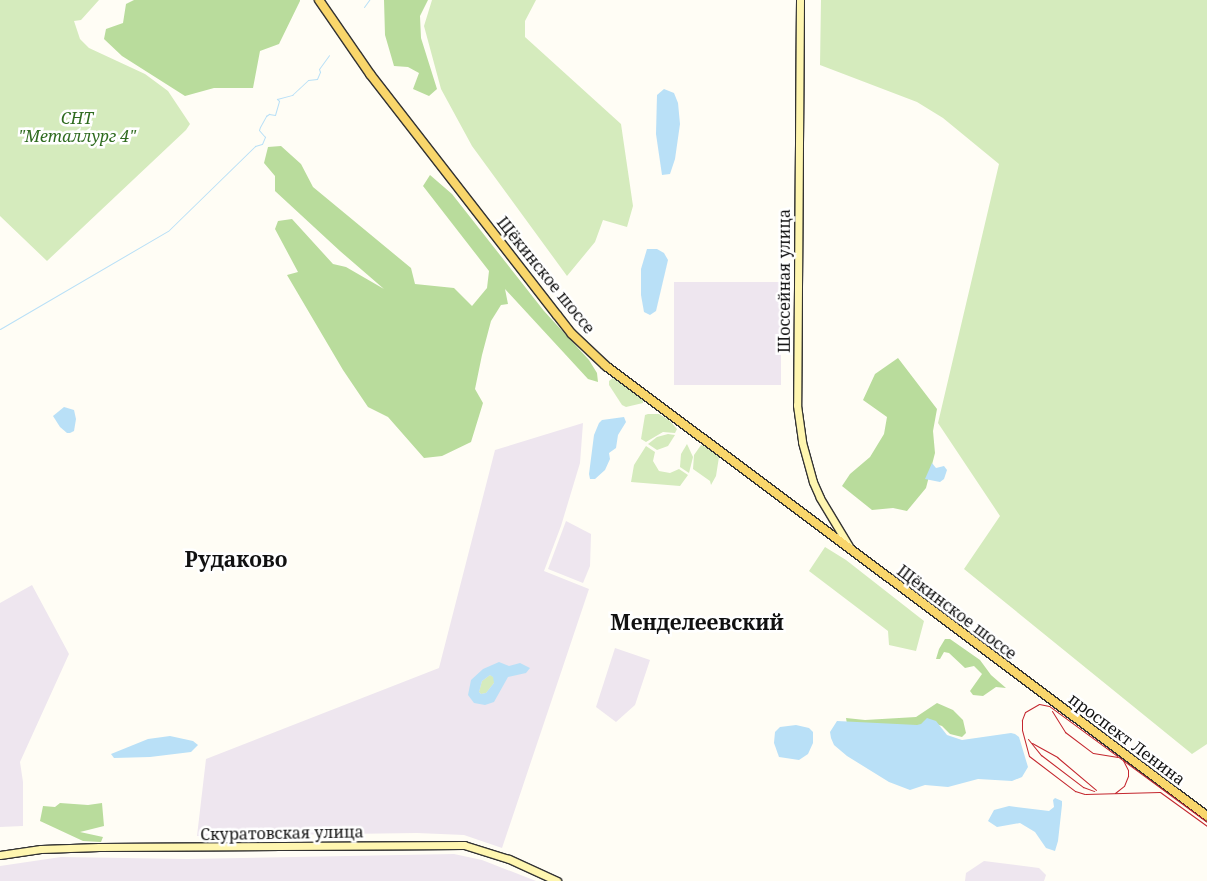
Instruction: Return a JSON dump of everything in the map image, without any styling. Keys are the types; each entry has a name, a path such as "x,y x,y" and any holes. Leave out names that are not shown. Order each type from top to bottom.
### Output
{"main road":[{"name":"Щёкинское шоссе","path":"318,0 370,74 572,334 623,380 1031,685"},
{"name":"проспект Ленина","path":"1031,685 1207,816"}],"street":[{"name":"Шоссейная улица","path":"800,0 797,405 802,442 813,482 823,504 852,551"},
{"name":"Скуратовская улица","path":"0,855 40,849 99,847 464,845 509,858 557,881"}],"shaded area":[{"path":"674,282 781,282 781,385 674,385"},
{"path":"583,423 580,463 561,526 544,571 589,589 502,848 464,835 417,833 197,836 206,759 439,668 495,450"},
{"path":"566,521 591,534 590,566 583,583 548,569"},
{"path":"32,585 69,654 20,762 23,782 23,826 0,827 0,603"},
{"path":"615,648 650,660 635,705 616,722 596,707"},
{"path":"454,854 482,860 536,881 0,881 0,866 61,857 187,859"},
{"path":"984,861 1039,868 1046,875 1044,881 965,881 966,873"}],"green space":[{"name":"СНТ \"Металлург 4\"","path":"0,0 99,0 81,20 74,21 80,39 89,48 145,74 168,91 190,124 186,130 47,261 0,216"},
{"path":"134,0 300,1 279,44 260,51 253,88 214,88 185,96 122,56 104,39 106,29 123,23 126,4"},
{"path":"384,0 428,0 420,16 421,38 437,89 429,96 413,89 419,73 408,67 394,66 385,35"},
{"path":"432,0 536,0 525,21 525,37 621,124 633,206 627,227 603,220 595,242 567,276 472,146 441,89 424,26"},
{"path":"821,0 1207,0 1207,744 1192,754 964,569 1000,516 938,423 999,164 943,118 917,102 820,65"},
{"path":"281,146 301,164 313,187 411,268 415,284 454,288 472,306 487,288 489,271 423,186 430,175 452,194 544,311 589,360 597,373 598,382 588,379 505,289 508,304 501,305 491,321 482,355 475,389 483,403 471,442 442,456 424,458 388,417 368,407 343,370 287,275 298,272 275,229 278,221 292,219 333,264 346,267 384,289 275,191 275,176 264,163 268,147"},
{"path":"898,358 937,409 933,431 935,453 926,488 907,511 893,508 872,510 842,486 850,474 870,457 884,434 887,417 863,400 875,374"},
{"path":"613,378 620,380 643,398 643,403 626,407 622,405 609,385 609,381"},
{"path":"659,414 669,420 677,429 675,433 663,432 646,442 641,439 645,415"},
{"path":"668,434 675,435 668,446 657,450 648,444 657,437"},
{"path":"687,444 693,457 689,473 680,467 681,454"},
{"path":"701,445 712,449 719,457 716,476 711,485 710,481 693,469 694,455"},
{"path":"646,446 655,452 653,461 659,471 670,473 679,469 688,475 680,486 631,482 634,465"},
{"path":"825,547 846,560 924,621 916,651 889,645 888,631 809,571"},
{"path":"945,639 950,639 980,660 991,675 1006,688 996,687 983,696 973,695 970,691 982,674 974,666 965,668 949,653 944,652 940,659 936,659"},
{"path":"490,675 494,677 494,683 486,693 481,694 479,692 482,681"},
{"path":"937,703 953,710 963,720 966,733 962,737 950,734 942,726 936,724 928,728 847,724 846,718 865,720 916,717"},
{"path":"60,803 88,805 102,803 104,826 80,832 103,837 101,842 83,841 40,821 43,806 55,807"}],"water":[{"path":"664,89 674,93 678,103 680,124 675,159 670,174 662,175 656,134 657,95"},
{"path":"647,249 657,249 664,253 668,260 656,311 650,315 644,312 641,295 641,269"},
{"path":"64,407 74,410 76,419 74,431 70,433 67,433 60,427 53,416"},
{"path":"624,417 626,422 618,435 616,448 609,453 610,459 605,470 595,479 590,479 594,435 599,423 602,420"},
{"path":"932,463 936,468 944,466 947,470 944,479 940,482 925,479"},
{"path":"499,662 509,666 520,663 530,668 526,673 508,677 494,702 485,705 474,703 468,695 471,680 483,669","holes":["490,675 493,677 494,683 486,693 481,694 479,692 482,681"]},
{"path":"927,718 936,721 947,735 962,740 1015,734 1019,737 1028,767 1022,777 1012,781 978,779 948,787 925,785 910,790 889,782 847,756 834,745 831,738 830,732 837,721 917,725"},
{"path":"796,725 809,728 813,732 813,743 808,754 799,760 779,757 774,743 775,732 780,727"},
{"path":"170,736 193,741 198,745 191,752 150,757 114,758 111,754 148,739"},
{"path":"1055,798 1062,801 1062,805 1055,851 1046,848 1035,832 1020,823 997,827 988,821 994,810 1009,806 1049,811 1054,807 1053,800"}],"waterway":[{"path":"364,7 369,0"},
{"path":"0,329 168,231 255,146 262,144 265,137 259,130 266,116 269,114 275,115 279,101 277,99 292,95 308,80 317,79 320,72 319,69 329,55"}],"tram line":[{"path":"1207,822 1049,706 1039,704 1025,712 1022,720 1022,730 1029,756 1075,791 1085,794 1160,792 1207,826"},
{"path":"1052,711 1065,732 1093,753 1118,757"},
{"path":"1028,739 1041,755 1083,787 1094,791"},
{"path":"1032,743 1057,757 1096,790"},
{"path":"1115,793 1124,786 1128,776 1128,770 1123,760"}],"district":[{"name":"Рудаково","path":"236,559"},
{"name":"Менделеевский","path":"697,622"}]}
